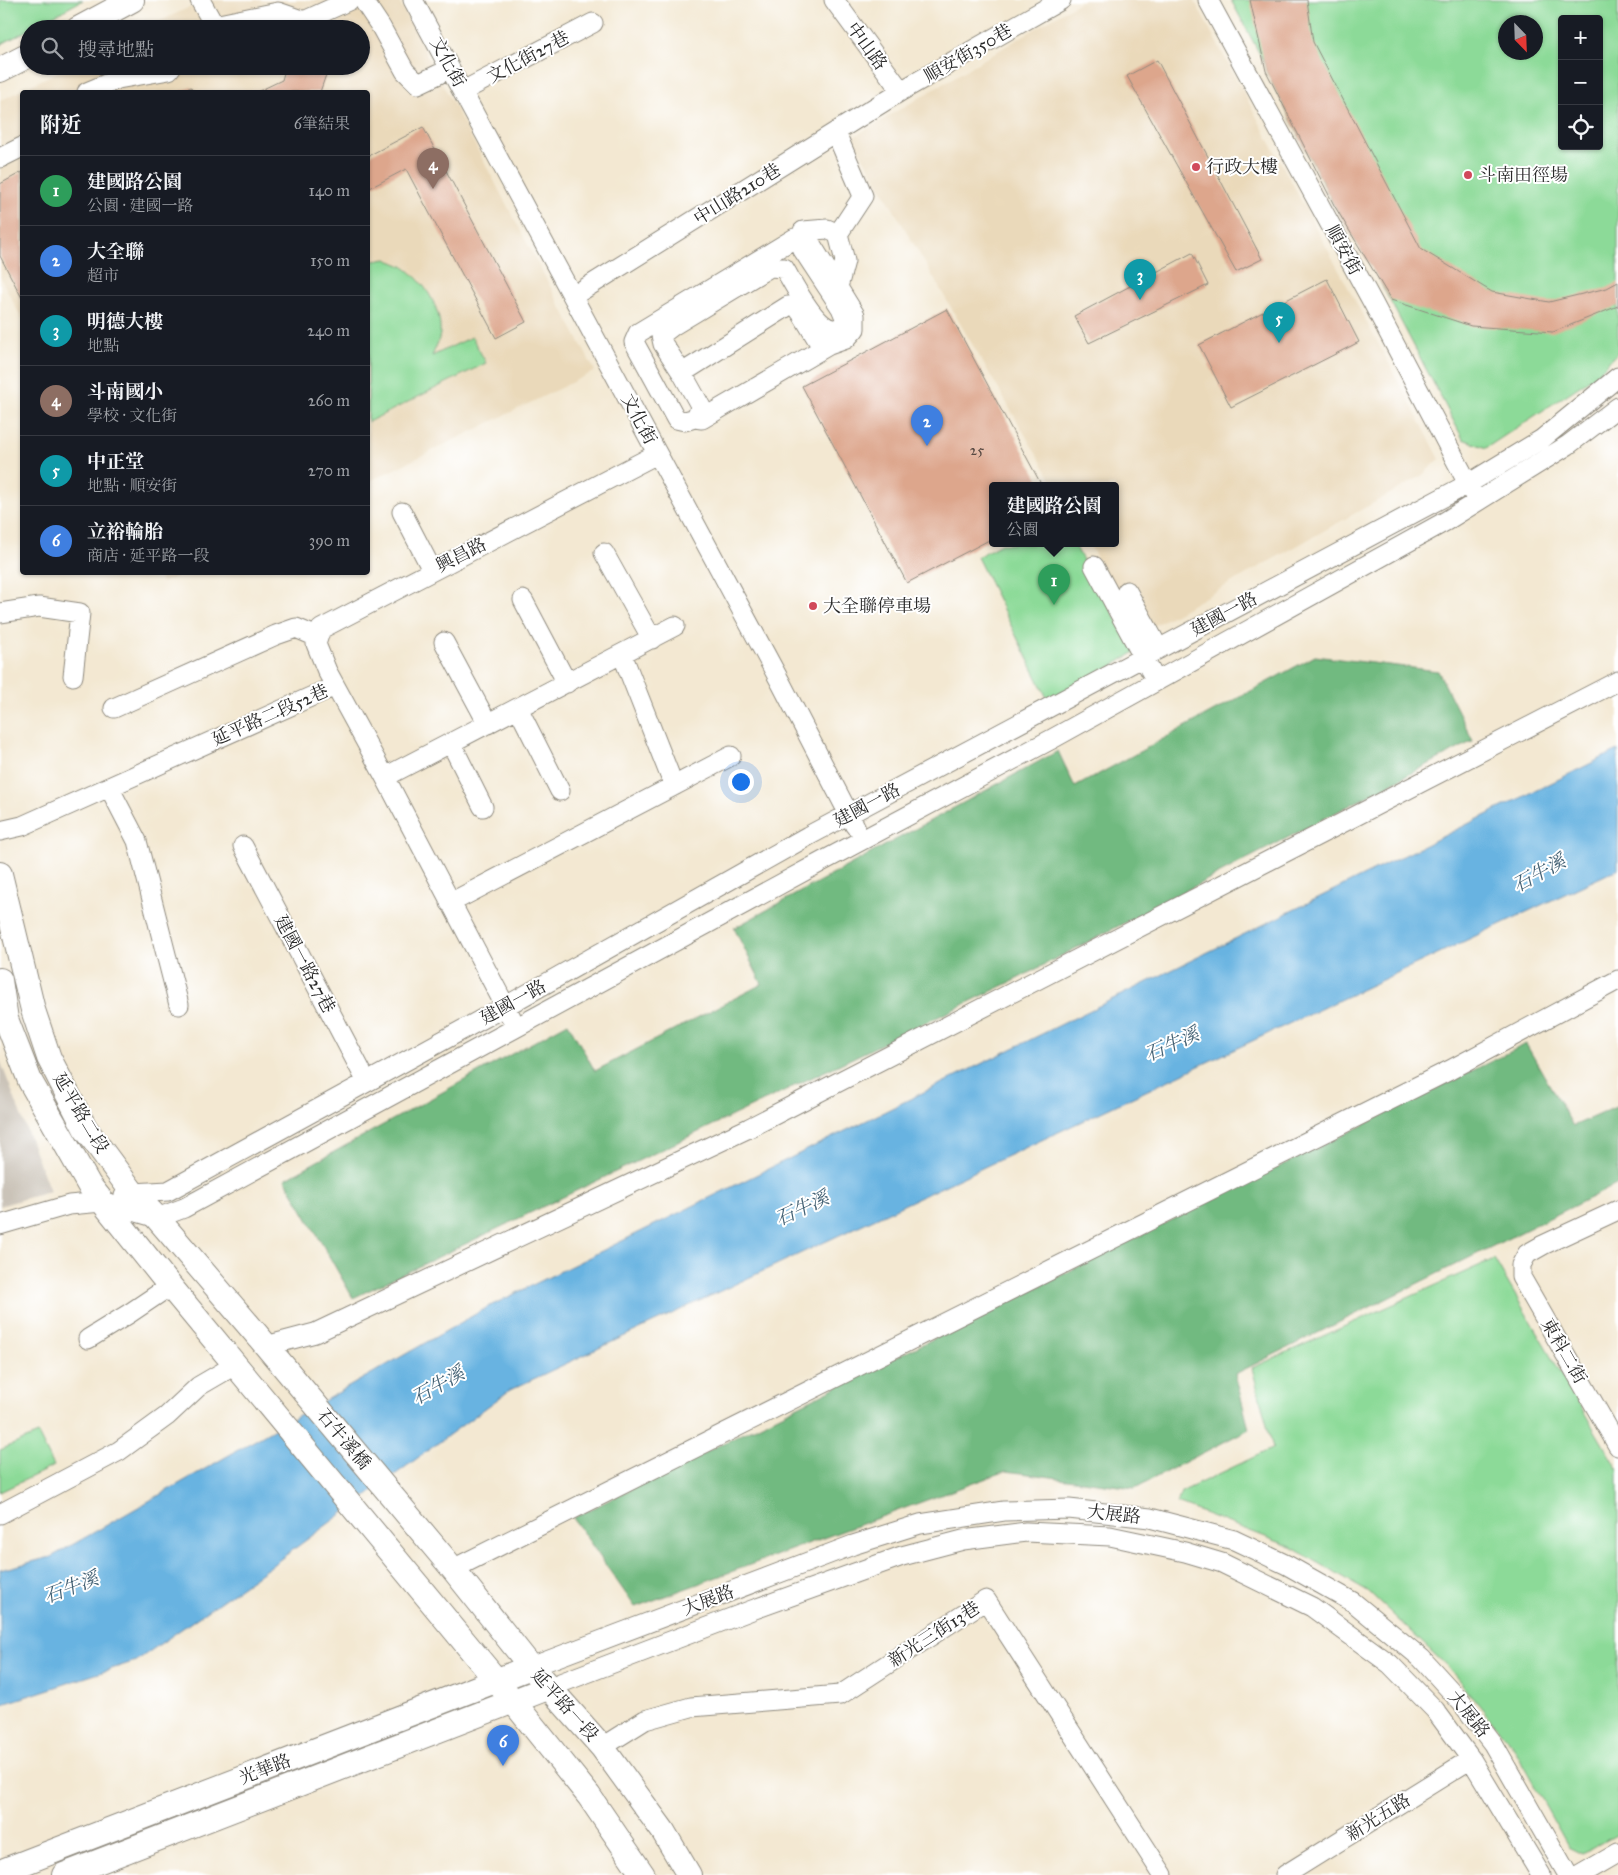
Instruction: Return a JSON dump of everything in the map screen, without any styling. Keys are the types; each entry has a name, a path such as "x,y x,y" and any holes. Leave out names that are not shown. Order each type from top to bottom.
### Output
{"main road":[{"path":"95,20 132,0"},
{"path":"0,70 20,60"},
{"name":"延平路二段","path":"0,874 33,1010 49,1058 85,1128 133,1193 157,1218 262,1341"},
{"name":"延平路二段","path":"0,980 3,1020 30,1081 85,1178 102,1202 233,1362"},
{"name":"石牛溪橋","path":"262,1341 432,1543"},
{"name":"石牛溪橋","path":"233,1362 401,1564"},
{"name":"延平路一段","path":"432,1543 531,1667 602,1747 663,1831 689,1875"},
{"name":"延平路一段","path":"401,1564 588,1796 643,1875"},
{"name":"光華路","path":"0,1872 34,1867 531,1667"},
{"name":"光華路","path":"64,1875 550,1687"}],"street":[{"path":"200,0 209,20"},
{"path":"306,20 350,0"},
{"path":"363,0 381,27 405,71 418,84 439,74"},
{"name":"中山路","path":"834,0 901,91"},
{"name":"順安街350巷","path":"901,91 1061,0"},
{"name":"順安街","path":"1208,0 1374,303 1478,502"},
{"name":"文化街","path":"417,1 863,840"},
{"path":"243,20 278,12 301,20"},
{"name":"文化街27巷","path":"464,91 593,23"},
{"path":"92,90 118,79 141,75"},
{"name":"中山路210巷","path":"573,296 901,91"},
{"path":"836,133 864,196 838,234 845,261 838,287"},
{"path":"0,158 20,148"},
{"path":"695,418 701,407 663,344 661,335 674,325 770,267 784,268 819,322 831,330 837,330 843,326 846,320 841,308 795,238 638,333 634,342 676,418 685,421 695,418 702,420 829,345 846,339 855,329 856,315 803,231 827,229 838,234"},
{"path":"682,373 788,306 796,306 817,339 829,345"},
{"name":"建國一路","path":"102,1202 133,1193 168,1191 506,1006 808,836 1468,484 1542,438 1618,378"},
{"name":"建國一路","path":"157,1218 184,1208 1156,681 1478,502 1568,445 1618,407"},
{"name":"興昌路","path":"317,637 321,629 657,454"},
{"path":"402,512 432,570"},
{"path":"604,553 652,638"},
{"path":"1094,566 1151,653"},
{"path":"1127,591 1151,653 1156,681"},
{"path":"523,600 567,682"},
{"path":"0,613 39,607 80,613 73,676"},
{"path":"385,777 674,626"},
{"path":"114,708 276,635 296,628 317,637 316,644 335,686"},
{"path":"444,642 488,724"},
{"path":"622,654 674,786"},
{"path":"262,1341 315,1333 748,1128 1618,681"},
{"name":"延平路二段52巷","path":"0,831 22,826 335,686 385,777 516,1028"},
{"path":"518,708 560,791"},
{"path":"451,743 483,807"},
{"path":"450,903 731,756"},
{"path":"109,788 136,841 179,1005"},
{"name":"建國一路27巷","path":"243,846 367,1082"},
{"path":"453,1569 1450,1070 1618,980"},
{"path":"3,1020 33,1010"},
{"path":"0,1225 69,1205 102,1202 157,1218"},
{"name":"東科二街","path":"1618,1210 1527,1254 1521,1265 1521,1277 1618,1446"},
{"path":"88,1339 170,1286"},
{"path":"0,1514 119,1451 167,1416 199,1386 233,1362"},
{"name":"大展路","path":"531,1667 853,1545 920,1524 1004,1511 1068,1509 1150,1518 1234,1540 1287,1565 1353,1602 1421,1658 1461,1702 1493,1744 1568,1875"},
{"name":"大展路","path":"550,1687 752,1610 902,1556 963,1540 1026,1532 1110,1536 1185,1552 1222,1563 1312,1607 1390,1664 1434,1710 1472,1759 1541,1875"},
{"name":"新光三街13巷","path":"602,1747 645,1720 691,1707 840,1695 986,1600 1163,1875"},
{"name":"新光五路","path":"1285,1875 1472,1759"},
{"path":"1580,1875 1618,1853"}],"shaded area":[{"path":"205,0 398,0 595,371 370,481 370,90 22,90 51,75 370,75 370,20 162,20"},
{"path":"1083,0 1194,0 1440,459 1420,477 1141,633 1091,547 1119,547 1119,482 1053,482 852,138"},
{"path":"20,91 20,315 0,277 0,101"},
{"path":"157,575 180,575 162,583"},
{"path":"0,1060 50,1191 0,1206"}],"green space":[{"path":"0,0 83,0 46,20 20,20 20,34 0,45"},
{"name":"斗南田徑場","path":"1231,0 1618,0 1618,352 1595,376 1486,448 1463,439 1376,274 1334,205 1266,71 1264,62"},
{"path":"386,259 402,266 425,287 435,305 440,324 438,342 432,356 472,337 486,363 370,421 370,262"},
{"path":"995,547 1076,547 1135,652 1050,704 977,557"},
{"path":"1315,656 1438,671 1473,741 1017,979 353,1298 285,1179 568,1023 595,1071 762,984 734,928 1058,751 1075,787"},
{"path":"1526,1044 1573,1126 1618,1106 1618,1184 1235,1374 1249,1429 1135,1488 1006,1471 635,1607 573,1518"},
{"path":"1494,1259 1618,1470 1618,1834 1582,1853 1568,1846 1511,1744 1448,1667 1368,1591 1289,1546 1177,1503 1181,1492 1273,1448 1252,1368"},
{"path":"38,1434 54,1466 0,1492 0,1450"}],"water":[{"name":"石牛溪","path":"1618,750 1618,869 510,1390 271,1566 136,1661 0,1705 0,1570 51,1557 488,1307"}],"building":[{"path":"1250,0 1307,0 1313,42 1421,249 1492,292 1549,302 1607,288 1618,282 1618,306 1553,332 1471,326 1391,300 1334,205 1266,71"},
{"name":"行政大樓","path":"1157,60 1262,259 1236,272 1127,76"},
{"path":"283,75 326,75 321,90 261,90 282,80"},
{"path":"423,127 526,322 496,338 406,169 370,188 370,155"},
{"path":"20,173 20,294 0,256 0,184"},
{"path":"1192,253 1208,285 1089,343 1074,316"},
{"path":"1327,279 1359,342 1231,407 1199,345"},
{"path":"947,309 1040,482 989,482 989,540 907,583 802,386"}],"place":[{"name":"行政大樓","path":"1196,167"},
{"name":"斗南田徑場","path":"1468,175"},
{"name":"斗南國小","path":"433,189"},
{"name":"明德大樓","path":"1140,300"},
{"name":"中正堂","path":"1279,343"},
{"name":"大全聯","path":"927,446"},
{"name":"建國路公園","path":"1054,605"},
{"name":"大全聯停車場","path":"813,606"},
{"name":"立裕輪胎","path":"503,1766"}]}
